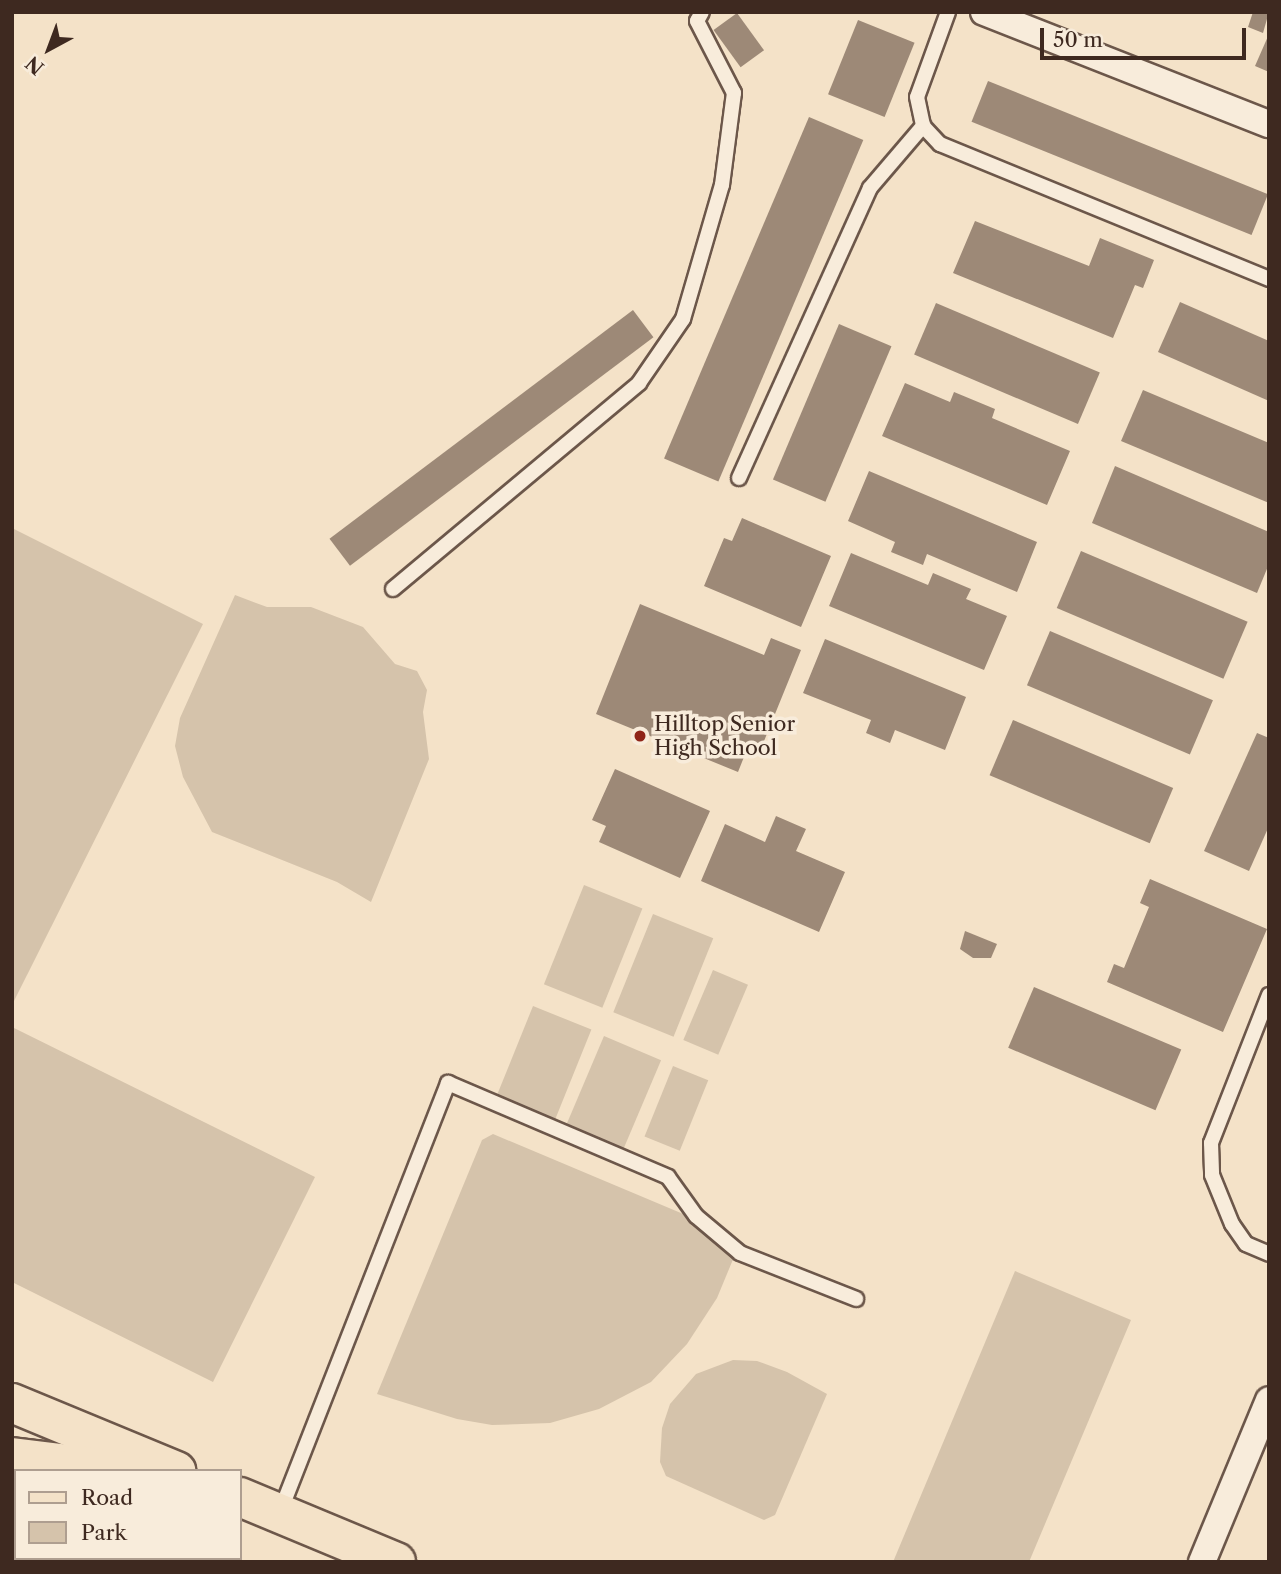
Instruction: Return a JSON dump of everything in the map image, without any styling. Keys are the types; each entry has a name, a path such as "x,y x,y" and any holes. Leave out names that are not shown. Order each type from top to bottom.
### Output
{"main road":[{"path":"12,1403 171,1469"},
{"path":"12,1457 110,1469"},
{"path":"242,1498 396,1562"}],"street":[{"path":"984,12 1269,124"},
{"path":"1202,1562 1269,1400"}],"lane":[{"path":"393,589 639,383 682,319 722,185 734,93 697,21 702,12"},
{"path":"948,12 918,97 923,126 951,150 1269,279"},
{"path":"738,478 870,188 923,126"},
{"path":"1269,995 1211,1143 1212,1175 1232,1224 1246,1244 1269,1254"},
{"path":"279,1514 448,1083 668,1177 696,1216 740,1253 856,1299"}],"green space":[{"path":"12,528 203,624 12,1005"},
{"path":"235,595 267,607 311,607 363,627 395,664 417,671 427,690 423,712 429,759 371,902 337,882 212,832 183,777 175,746 180,718"},
{"path":"584,885 642,909 602,1008 544,984"},
{"path":"653,914 713,938 674,1037 613,1012"},
{"path":"713,970 748,985 718,1055 683,1040"},
{"path":"533,1006 591,1030 552,1128 493,1104"},
{"path":"12,1027 315,1177 213,1382 12,1282"},
{"path":"604,1036 661,1060 620,1157 563,1133"},
{"path":"673,1066 708,1080 680,1151 645,1136"},
{"path":"493,1134 688,1216 734,1257 717,1298 687,1344 651,1382 599,1409 550,1423 492,1425 457,1419 377,1394 482,1140"},
{"path":"1015,1271 1131,1320 1029,1562 893,1562"},
{"path":"733,1360 757,1361 787,1372 827,1394 775,1515 764,1520 666,1476 660,1462 662,1428 670,1404 696,1374"}],"building":[{"path":"1253,12 1269,12 1263,33 1248,27"},
{"path":"737,13 764,50 741,67 714,30"},
{"path":"858,20 915,43 885,117 828,94"},
{"path":"1269,34 1269,72 1255,66"},
{"path":"988,81 1268,194 1252,235 972,122"},
{"path":"809,117 863,140 718,482 664,459"},
{"path":"975,221 1089,266 1100,238 1154,260 1143,288 1135,285 1113,338 953,273"},
{"path":"1180,302 1269,341 1269,401 1158,352"},
{"path":"936,303 1100,373 1078,424 914,355"},
{"path":"633,310 653,337 350,566 330,539"},
{"path":"839,324 891,346 825,502 773,480"},
{"path":"905,383 950,402 954,392 995,409 992,418 1070,451 1047,505 882,436"},
{"path":"1143,390 1269,443 1269,503 1121,441"},
{"path":"1115,466 1269,532 1269,564 1257,593 1092,523"},
{"path":"869,471 1037,542 1017,592 927,554 923,565 891,552 895,542 848,521"},
{"path":"742,518 831,556 801,627 704,586 724,538 732,541"},
{"path":"1081,551 1248,622 1223,679 1057,608"},
{"path":"851,553 928,585 933,573 971,589 966,599 1007,616 984,670 829,606"},
{"path":"640,604 764,655 771,638 801,650 762,746 750,742 738,772 596,714"},
{"path":"1050,631 1213,700 1190,754 1027,685"},
{"path":"825,639 966,697 945,750 895,730 890,743 866,733 871,720 803,693"},
{"path":"1013,720 1173,788 1150,843 990,775"},
{"path":"1257,733 1269,738 1269,826 1249,871 1204,851"},
{"path":"615,769 710,811 680,878 599,842 606,826 592,820"},
{"path":"776,816 806,829 796,851 845,872 819,932 701,881 725,824 765,842"},
{"path":"1150,879 1267,929 1223,1032 1107,982 1114,964 1124,968 1149,907 1140,903"},
{"path":"965,931 997,944 991,958 973,958 960,949"},
{"path":"1034,987 1181,1050 1155,1110 1008,1048"}],"place":[{"name":"Hilltop Senior High School","path":"640,736"}]}
